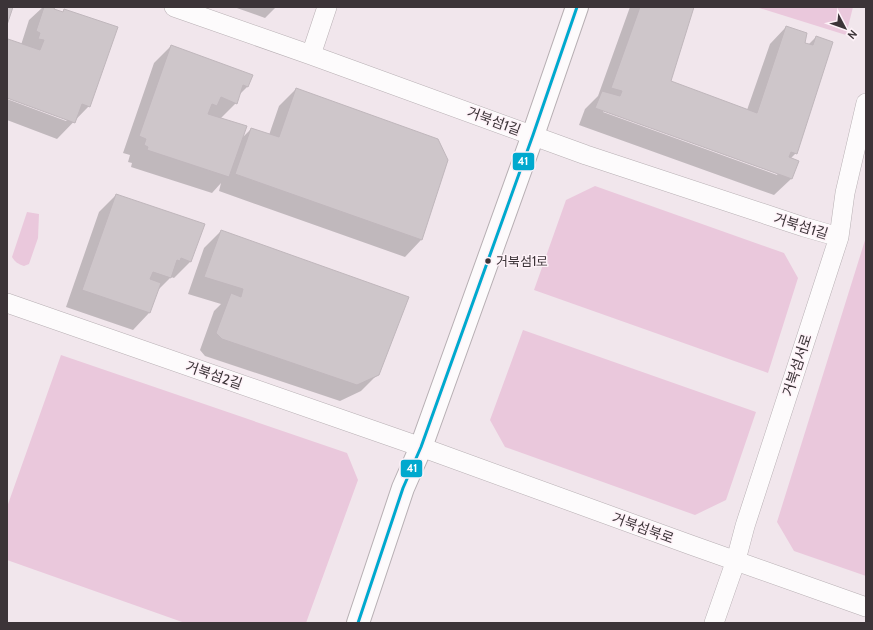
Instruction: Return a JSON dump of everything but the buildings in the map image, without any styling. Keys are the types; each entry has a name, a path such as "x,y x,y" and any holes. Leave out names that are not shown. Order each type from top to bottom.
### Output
{"street":[{"name":"거북섬1길","path":"174,7 586,155 804,227 839,237"},
{"path":"311,55 327,7"},
{"path":"358,623 403,488 421,447 533,135 577,7"},
{"name":"거북섬서로","path":"714,623 736,560 745,526 839,237 845,193 866,103"},
{"name":"거북섬2길","path":"7,303 421,447"},
{"name":"거북섬북로","path":"421,447 690,545 866,606"}],"shaded area":[{"path":"756,7 853,7 846,35"},
{"path":"595,186 784,253 798,278 768,373 534,290 566,200"},
{"path":"27,212 39,214 38,238 29,264 24,266 17,263 12,257"},
{"path":"866,237 866,576 794,551 777,522"},
{"path":"523,330 756,412 726,500 695,515 505,447 490,420"},
{"path":"61,355 347,453 358,480 306,623 185,623 7,560 7,507"}],"transit line":[{"name":"41","path":"358,623 403,488 421,447 533,135 577,7"}],"place":[{"name":"거북섬1로","path":"488,261"}]}
